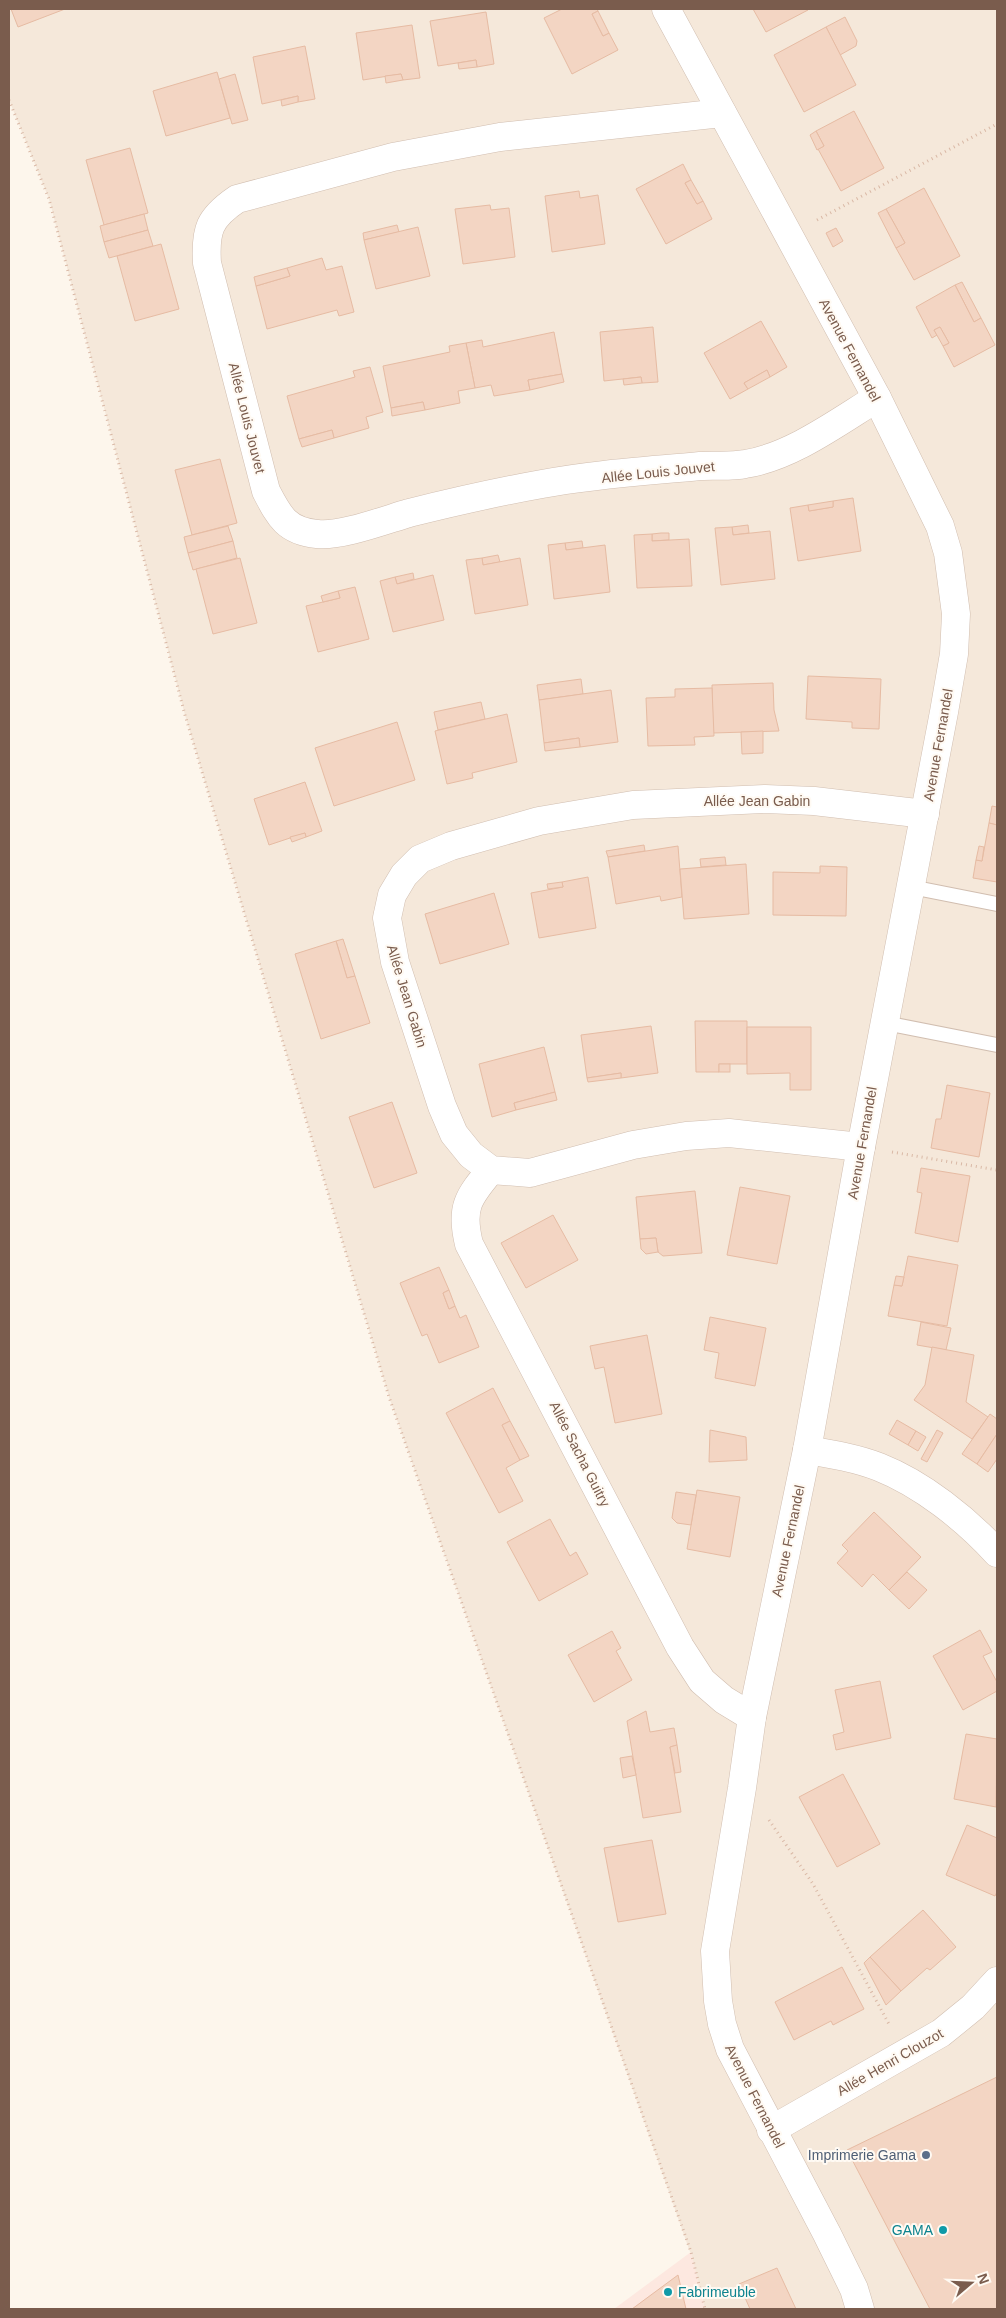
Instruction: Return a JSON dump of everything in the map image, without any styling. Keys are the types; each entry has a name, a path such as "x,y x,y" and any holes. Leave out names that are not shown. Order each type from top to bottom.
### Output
{"street":[{"name":"Avenue Fernandel","path":"666,9 876,398 940,526 953,580 956,614 954,654 861,1147 807,1450 752,1717 715,1951 715,1978 722,2024 730,2049 771,2130 828,2234 854,2289 860,2309"},
{"name":"Allée Louis Jouvet","path":"722,113 500,137 393,157 237,199 220,210 210,226 206,242 207,263 266,491 273,505 285,523 298,530 319,535 345,531 473,498 545,483 703,466 746,464 777,454 814,437 876,398"},
{"name":"Allée Jean Gabin","path":"490,1170 471,1155 454,1134 439,1097 389,938 387,918 392,895 404,875 420,859 451,846 539,821 633,804 765,799 814,801 925,814"},
{"path":"490,1170 530,1173 633,1145 686,1136 729,1133 861,1147"},
{"name":"Allée Sacha Guitry","path":"490,1170 472,1192 467,1206 464,1224 469,1244 680,1647 702,1680 724,1700 752,1717"},
{"path":"807,1450 839,1455 888,1472 949,1508 978,1532 997,1553"},
{"name":"Allée Henri Clouzot","path":"771,2130 906,2055 948,2028 974,2007 997,1981"}],"lane":[{"path":"911,888 997,904"},
{"path":"885,1022 997,1045"}],"path":[{"path":"9,100 49,199 185,715 389,1397 687,2243 705,2309"},
{"path":"789,235 997,124"},
{"path":"861,1147 997,1170"},
{"path":"742,1788 778,1831 812,1884 906,2055"}],"shaded area":[{"path":"9,9 997,9 997,2309 705,2309 690,2252 389,1397 185,715 49,199 9,100"},
{"path":"691,2252 705,2309 614,2309"}],"building":[{"path":"11,9 65,9 18,27"},
{"path":"562,9 597,9 598,11 592,14 603,36 609,33 618,50 572,74 544,18"},
{"path":"753,9 808,9 808,10 766,32"},
{"path":"598,11 609,33 603,36 592,14"},
{"path":"486,12 494,64 477,67 476,60 438,66 430,21"},
{"path":"845,17 857,41 856,46 840,55 826,27"},
{"path":"412,25 420,78 403,80 401,74 363,80 356,33"},
{"path":"826,27 856,85 804,112 774,55"},
{"path":"305,46 315,99 298,102 298,96 262,104 253,57"},
{"path":"476,60 477,67 459,69 458,63"},
{"path":"217,72 230,118 166,136 153,91"},
{"path":"235,74 248,120 232,124 219,79"},
{"path":"401,74 403,80 386,83 385,76"},
{"path":"298,96 298,102 282,106 281,100"},
{"path":"854,111 884,168 841,191 818,149 824,146 816,131"},
{"path":"816,131 824,146 817,150 810,135"},
{"path":"130,148 148,213 104,225 86,160"},
{"path":"683,164 691,180 685,183 697,204 703,201 712,219 666,244 636,189"},
{"path":"691,180 703,201 697,204 685,183"},
{"path":"924,188 960,256 914,280 896,248 905,243 886,209"},
{"path":"579,191 580,198 598,195 605,244 552,252 545,196"},
{"path":"490,205 491,210 509,208 515,257 463,264 455,209"},
{"path":"886,209 905,243 896,248 878,213"},
{"path":"144,214 148,230 104,242 100,226"},
{"path":"397,225 399,232 364,240 363,233"},
{"path":"418,227 430,276 376,289 364,240"},
{"path":"836,228 843,241 833,247 826,233"},
{"path":"148,230 153,246 109,258 104,242"},
{"path":"161,244 179,309 135,321 117,256"},
{"path":"322,258 326,270 342,266 354,312 339,316 337,310 267,329 256,286 290,276 287,268"},
{"path":"287,268 290,276 256,286 254,277"},
{"path":"962,282 981,318 974,322 955,285"},
{"path":"955,285 974,322 981,318 995,345 954,367 943,346 949,343 940,327 934,330 937,335 932,338 916,307"},
{"path":"761,321 787,367 770,377 767,370 744,383 748,389 730,399 704,353"},
{"path":"653,327 658,382 642,383 641,377 604,381 600,332"},
{"path":"940,327 949,343 943,346 934,330"},
{"path":"554,332 562,374 528,380 530,390 494,396 491,385 475,388 466,343 482,340 483,347"},
{"path":"466,343 475,388 458,391 460,403 425,410 423,402 391,408 383,366 450,352 449,346"},
{"path":"370,367 383,412 366,417 369,428 334,438 332,430 299,439 287,396 355,377 353,371"},
{"path":"767,370 770,377 748,389 744,383"},
{"path":"562,374 564,382 530,390 528,380"},
{"path":"641,377 642,383 624,385 623,379"},
{"path":"423,402 425,410 392,416 391,408"},
{"path":"332,430 334,438 302,447 299,439"},
{"path":"220,459 237,523 192,535 175,470"},
{"path":"853,498 861,551 798,561 790,508 808,505 809,511 833,507 833,501"},
{"path":"833,501 833,507 809,511 808,505"},
{"path":"748,525 749,533 733,535 732,527"},
{"path":"228,526 233,541 188,553 184,537"},
{"path":"732,527 733,535 770,531 775,579 721,585 715,528"},
{"path":"669,533 669,540 652,541 652,534"},
{"path":"652,534 652,541 689,539 692,586 637,588 634,535"},
{"path":"233,541 237,558 193,570 188,553"},
{"path":"582,541 583,548 566,550 565,543"},
{"path":"565,543 566,550 605,545 610,592 554,599 548,545"},
{"path":"498,555 500,562 483,565 482,558"},
{"path":"240,558 257,623 213,634 196,569"},
{"path":"482,558 483,565 520,558 528,605 475,614 466,560"},
{"path":"413,573 414,579 397,584 395,577"},
{"path":"433,575 444,620 393,632 380,581 395,577 397,584"},
{"path":"355,587 369,639 318,652 306,606 340,598 338,591"},
{"path":"338,591 340,598 323,602 321,596"},
{"path":"808,676 881,679 879,729 852,728 852,722 806,719"},
{"path":"581,679 583,694 539,700 537,685"},
{"path":"773,683 774,710 779,731 713,733 712,685"},
{"path":"712,688 714,736 694,737 695,745 648,746 646,698 675,697 675,689"},
{"path":"611,690 618,742 580,747 579,738 544,743 539,700"},
{"path":"481,702 485,719 438,730 434,712"},
{"path":"507,714 517,762 472,773 473,778 447,784 435,731"},
{"path":"397,722 415,780 334,806 315,748"},
{"path":"763,731 763,753 742,754 741,732"},
{"path":"579,738 580,747 545,751 544,743"},
{"path":"305,782 322,831 306,837 305,833 269,845 254,799"},
{"path":"992,806 997,807 997,825 989,823"},
{"path":"989,823 997,825 997,882 973,878 976,860 982,861"},
{"path":"305,833 306,837 292,842 290,837"},
{"path":"644,845 645,851 608,857 606,851"},
{"path":"678,846 682,897 661,901 660,896 616,904 608,857"},
{"path":"979,846 984,847 982,861 976,860"},
{"path":"725,857 726,865 701,867 700,859"},
{"path":"746,864 749,914 684,919 680,869"},
{"path":"820,866 847,867 846,916 773,915 773,872 820,873"},
{"path":"588,877 596,928 539,938 531,893 563,887 562,882"},
{"path":"562,882 563,887 548,889 547,884"},
{"path":"494,893 509,944 440,964 425,914"},
{"path":"343,939 355,976 347,978 336,941"},
{"path":"336,941 347,978 355,976 370,1023 321,1039 295,954"},
{"path":"695,1021 747,1021 747,1064 719,1064 719,1072 696,1072"},
{"path":"651,1026 658,1073 621,1078 621,1073 587,1078 581,1035"},
{"path":"747,1027 811,1027 811,1090 790,1090 790,1073 747,1074"},
{"path":"544,1047 555,1092 514,1103 516,1110 492,1117 479,1064"},
{"path":"719,1064 730,1064 730,1072 719,1072"},
{"path":"621,1073 621,1078 588,1082 587,1078"},
{"path":"947,1085 990,1093 979,1157 931,1148 936,1119 941,1119"},
{"path":"555,1092 557,1100 516,1110 514,1103"},
{"path":"392,1102 417,1173 374,1188 349,1117"},
{"path":"921,1168 970,1176 958,1242 915,1233 922,1193 917,1192"},
{"path":"740,1187 790,1196 777,1264 727,1255"},
{"path":"695,1191 702,1253 663,1256 658,1252 656,1238 640,1239 636,1197"},
{"path":"553,1215 578,1260 526,1288 501,1243"},
{"path":"656,1238 658,1252 646,1254 641,1249 640,1239"},
{"path":"908,1256 958,1265 947,1326 888,1316 894,1285 902,1286"},
{"path":"439,1267 449,1290 443,1293 449,1309 455,1306 460,1318 466,1315 479,1347 439,1363 427,1334 422,1336 400,1283"},
{"path":"896,1276 904,1277 902,1286 894,1285"},
{"path":"449,1290 455,1306 449,1309 443,1293"},
{"path":"710,1317 766,1328 755,1386 715,1378 719,1353 704,1350"},
{"path":"921,1322 951,1328 946,1350 917,1345"},
{"path":"647,1335 662,1414 615,1423 604,1367 595,1369 590,1346"},
{"path":"932,1347 974,1355 966,1402 988,1417 972,1439 914,1400 925,1385"},
{"path":"493,1388 510,1421 502,1425 520,1460 506,1468 523,1501 499,1513 446,1413"},
{"path":"990,1414 997,1419 997,1434 977,1464 962,1454"},
{"path":"897,1420 916,1431 908,1445 889,1434"},
{"path":"510,1421 529,1456 520,1460 502,1425"},
{"path":"710,1430 746,1437 747,1460 709,1462"},
{"path":"937,1430 943,1433 927,1462 921,1459"},
{"path":"916,1431 926,1437 918,1451 908,1445"},
{"path":"997,1434 997,1459 988,1472 977,1464"},
{"path":"697,1490 740,1497 730,1557 687,1549"},
{"path":"676,1492 696,1495 691,1525 677,1523 672,1518"},
{"path":"874,1512 921,1557 889,1590 873,1574 862,1587 837,1563 848,1551 842,1545"},
{"path":"550,1519 570,1556 576,1552 588,1574 539,1601 507,1542"},
{"path":"907,1572 927,1590 909,1609 889,1590"},
{"path":"980,1630 992,1652 983,1656 997,1682 997,1691 963,1710 933,1656"},
{"path":"612,1631 621,1648 616,1651 632,1680 594,1702 568,1655"},
{"path":"880,1681 891,1738 836,1750 833,1735 844,1732 835,1690"},
{"path":"646,1711 650,1732 674,1728 677,1745 670,1747 681,1812 643,1818 627,1721"},
{"path":"966,1734 997,1739 996,1807 954,1799"},
{"path":"677,1745 681,1772 675,1773 670,1747"},
{"path":"632,1756 636,1775 623,1778 620,1758"},
{"path":"843,1774 880,1844 837,1867 799,1797"},
{"path":"967,1825 997,1838 997,1892 995,1896 946,1875"},
{"path":"652,1840 666,1914 618,1922 604,1848"},
{"path":"923,1910 956,1947 930,1970 927,1968 901,1991 870,1957"},
{"path":"870,1957 901,1991 886,2005 864,1963"},
{"path":"842,1967 864,2009 833,2025 831,2021 794,2040 775,2002"},
{"name":"GAMA","path":"997,2077 997,2309 930,2309 847,2150"},
{"path":"777,2268 796,2309 750,2309 739,2284"},
{"name":"Fabrimeuble","path":"678,2275 686,2309 632,2309"}],"place":[{"name":"Imprimerie Gama","path":"926,2155"},
{"name":"GAMA","path":"943,2230"},
{"name":"Fabrimeuble","path":"668,2292"}]}
